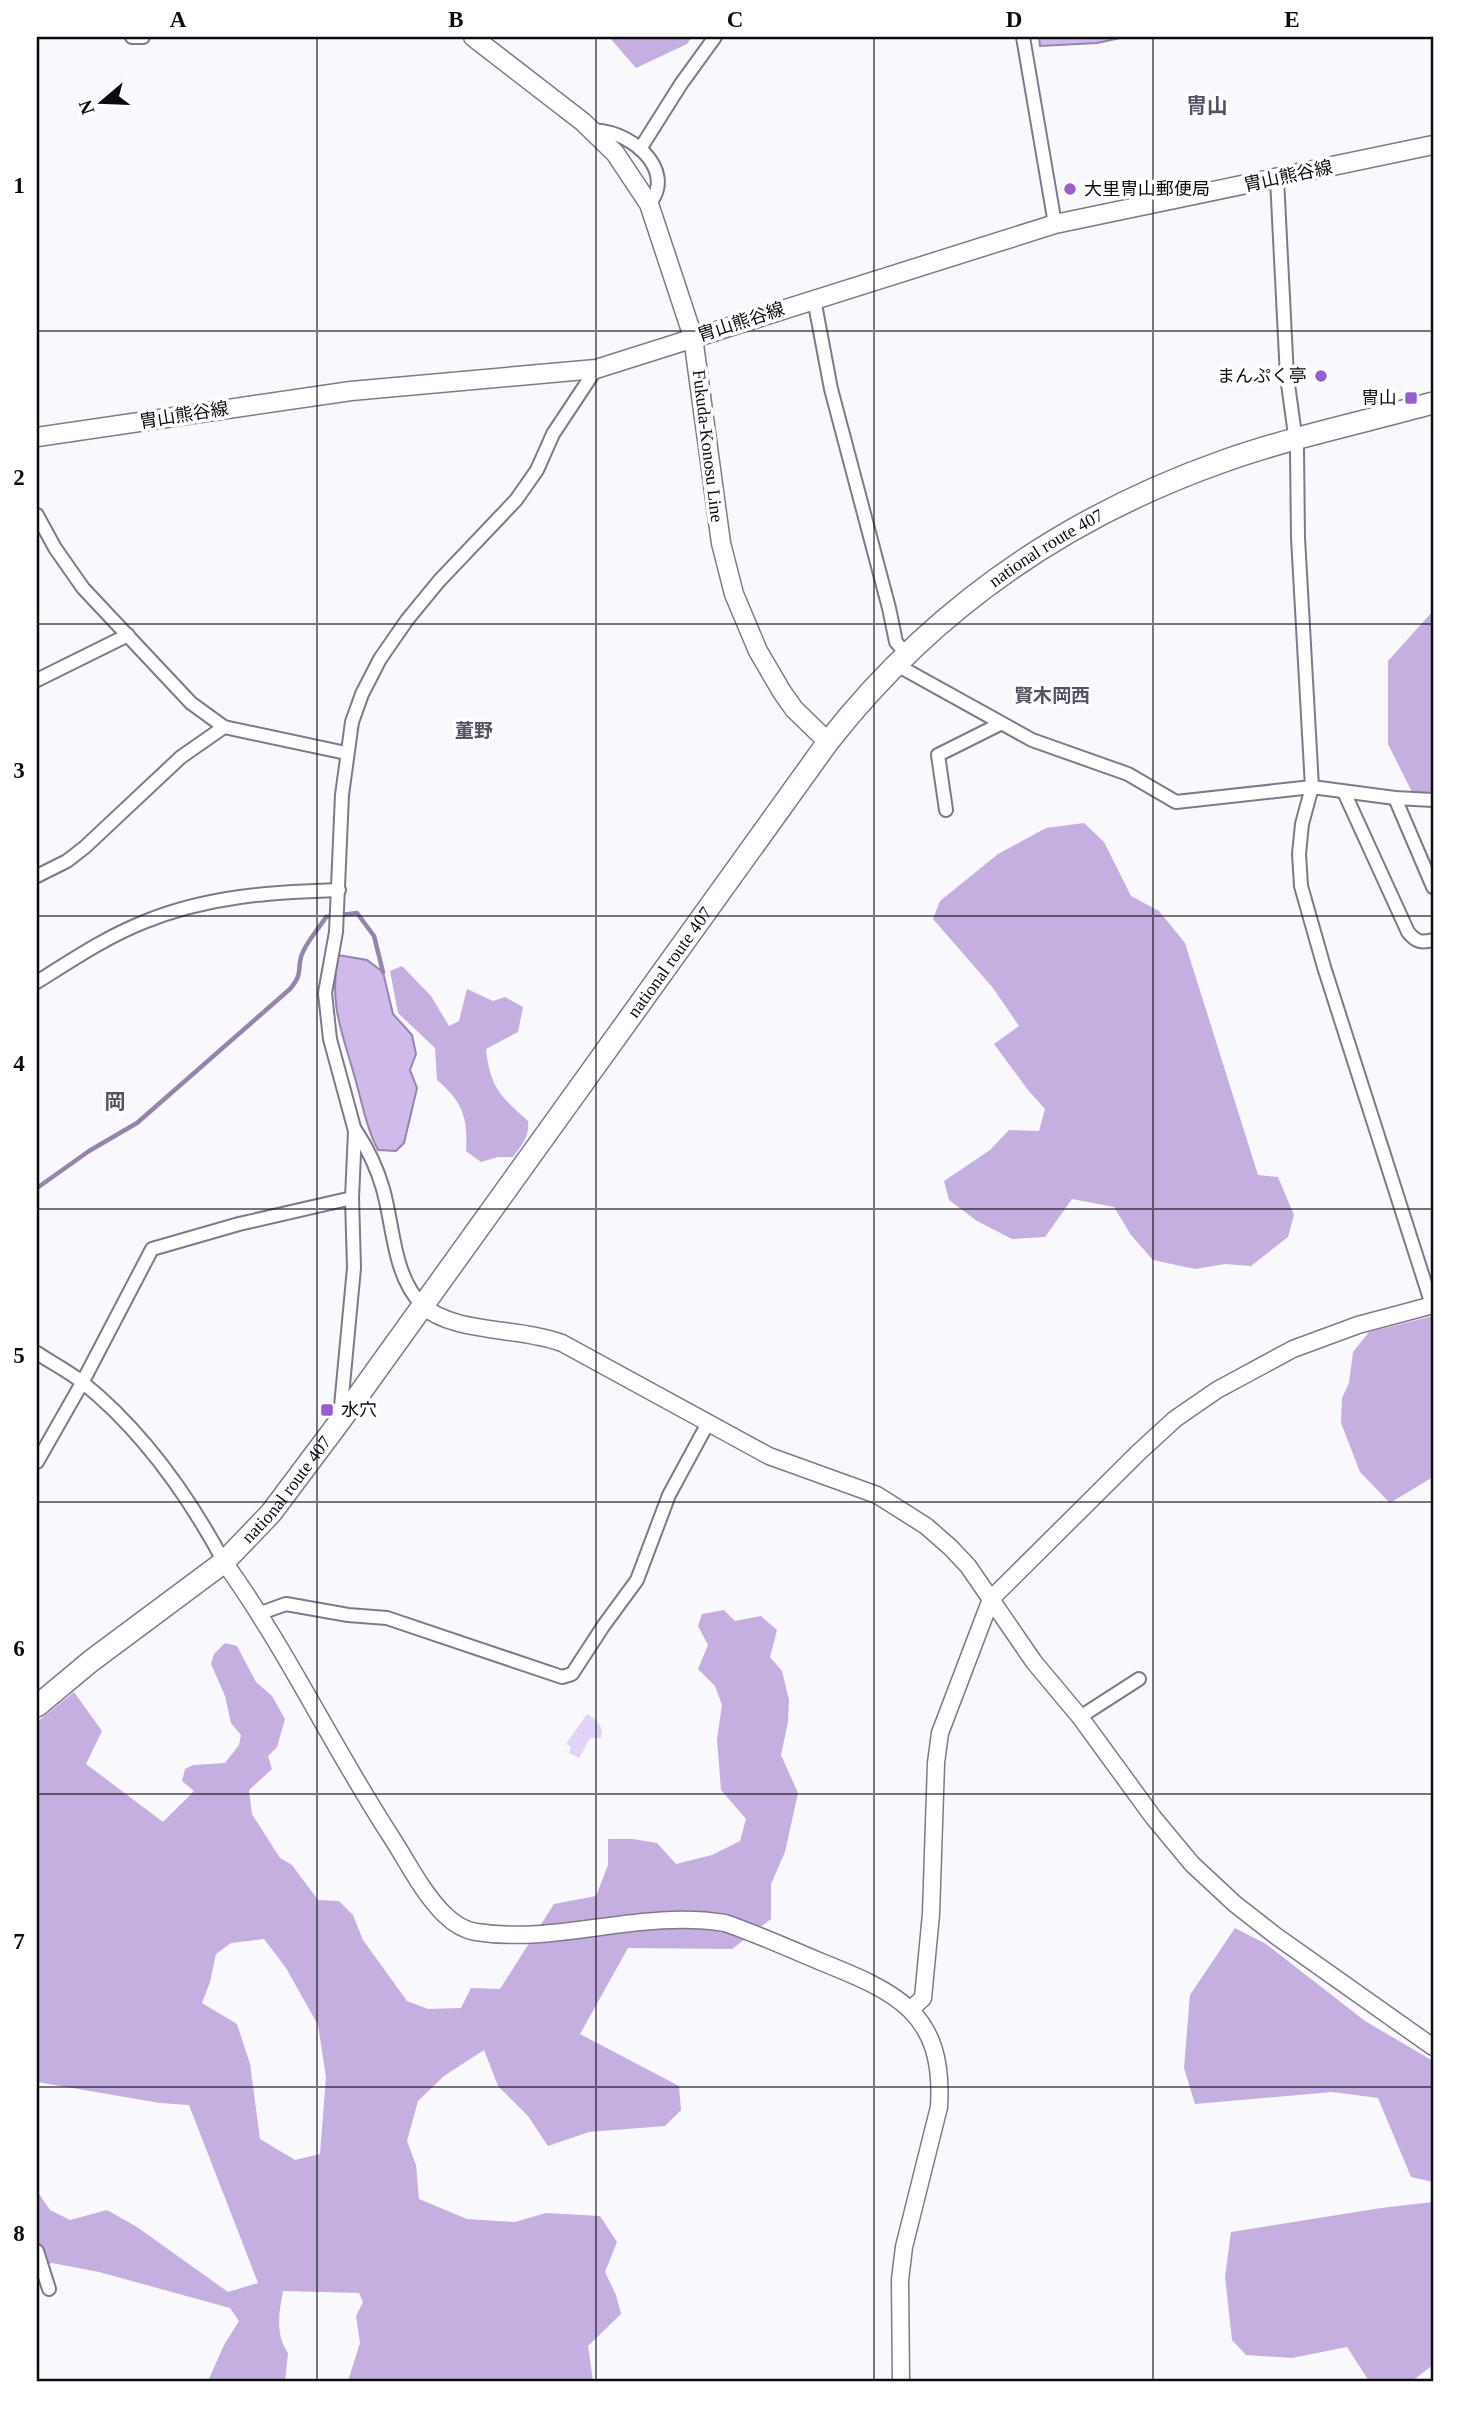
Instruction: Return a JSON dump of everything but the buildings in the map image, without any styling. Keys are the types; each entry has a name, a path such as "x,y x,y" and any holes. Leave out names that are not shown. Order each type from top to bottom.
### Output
{"highway":[{"name":"national route 407","path":"37,1706 90,1661 224,1562 271,1513 828,742 869,691 900,659 950,614 1007,570 1134,496 1192,472 1296,440 1433,403"}],"main road":[{"name":"Fukuda-Konosu Line","path":"473,37 592,131 615,153 649,204 693,337 721,543 734,594 758,651 782,692 794,709 828,742"},
{"name":"胄山熊谷線","path":"37,437 351,391 596,369 1055,224 1433,145"}],"street":[{"path":"132,37 143,37"},
{"path":"640,149 715,37"},
{"path":"1023,37 1055,224"},
{"path":"592,131 610,131 640,149 653,162 659,181 657,194 649,204"},
{"path":"911,2009 923,1998 932,1914 936,1763 940,1733 991,1599 1166,1427 1217,1390 1293,1349 1358,1325 1433,1305 1310,922 1301,886 1301,824 1312,787 1298,538 1296,440 1287,377 1278,179"},
{"path":"814,299 831,389 900,659 1000,724 1032,740 1128,775 1176,802 1312,787 1433,800"},
{"path":"596,369 553,434 537,470 516,500 439,581 380,659 355,713 346,753 336,932 325,993 326,1021 355,1131 376,1167 401,1271 412,1294 432,1314 448,1321 538,1335 562,1343 768,1456 877,1495 906,1511 950,1547 968,1566 1034,1662 1080,1717 1153,1817 1192,1864 1235,1904 1276,1936 1433,2047"},
{"path":"37,515 55,548 83,588 191,703 224,727 346,753"},
{"path":"37,680 128,635"},
{"path":"946,810 938,755 1000,724"},
{"path":"37,876 67,861 85,847 181,757 224,727"},
{"path":"1344,792 1408,932 1414,940 1422,943 1433,940"},
{"path":"1395,798 1433,887"},
{"path":"37,982 92,947 168,913 220,899 255,894 339,890"},
{"path":"340,1421 354,1268 352,1198 355,1131"},
{"path":"37,1462 152,1249 239,1224 352,1198"},
{"path":"37,1353 82,1383 125,1423 151,1452 201,1521 374,1810 433,1902 453,1923 472,1931 537,1934 642,1921 707,1920 725,1923 883,1988 911,2009 931,2041 940,2084 939,2107 904,2247 900,2280 901,2381"},
{"path":"258,1614 286,1604 348,1615 387,1618 562,1678 572,1674 637,1580 669,1495 708,1423"},
{"path":"1080,1717 1139,1679"},
{"path":"37,2251 48,2289"}],"shaded area":[{"path":"609,37 692,37 687,44 636,68"},
{"path":"1039,37 1125,37 1097,43 1040,46"},
{"path":"1433,611 1433,793 1412,792 1388,744 1388,661"},
{"path":"1084,823 1104,842 1131,896 1159,911 1185,943 1258,1175 1278,1177 1294,1215 1288,1237 1251,1266 1225,1264 1195,1269 1153,1260 1131,1235 1114,1207 1072,1199 1045,1237 1012,1239 977,1221 949,1200 944,1181 990,1150 1009,1130 1039,1131 1045,1109 994,1044 1019,1026 993,988 933,919 940,901 998,854 1046,828"},
{"path":"338,955 367,960 383,972 393,1014 412,1035 416,1054 410,1070 417,1088 404,1143 396,1151 378,1150 367,1123 338,1018 335,989"},
{"path":"402,966 431,996 449,1026 459,1021 467,989 493,1001 505,997 523,1007 518,1032 486,1049 490,1073 498,1090 528,1121 527,1136 513,1157 498,1157 481,1162 466,1151 465,1120 458,1103 437,1080 435,1048 398,1013 390,971"},
{"path":"1433,1316 1433,1477 1390,1503 1360,1472 1341,1423 1342,1398 1349,1383 1353,1352 1369,1332"},
{"path":"724,1610 735,1621 761,1616 777,1630 770,1657 782,1671 789,1700 788,1722 781,1755 798,1793 785,1852 771,1884 771,1919 732,1949 628,1948 580,2034 679,2086 681,2110 665,2126 589,2132 548,2146 528,2116 498,2086 484,2050 444,2076 418,2101 407,2141 416,2165 419,2199 467,2219 515,2222 546,2213 600,2216 617,2242 605,2272 621,2314 588,2346 593,2381 348,2381 360,2343 356,2316 363,2302 359,2293 283,2291 279,2323 281,2338 288,2353 285,2381 208,2381 224,2345 239,2321 230,2308 99,2272 52,2263 37,2268 37,2191 50,2210 70,2220 107,2210 137,2227 228,2292 258,2283 189,2105 160,2103 37,2082 37,1722 74,1692 102,1731 86,1764 163,1822 194,1791 182,1781 185,1769 193,1765 225,1763 239,1745 241,1735 231,1723 225,1696 211,1664 214,1654 225,1643 237,1646 256,1682 272,1696 285,1719 277,1747 268,1756 272,1769 249,1790 252,1814 280,1858 292,1865 318,1900 339,1901 353,1915 363,1940 407,2001 428,2009 461,2008 471,1988 500,1989 554,1904 596,1896 608,1865 608,1839 657,1843 676,1864 712,1855 740,1841 746,1819 721,1790 717,1739 722,1705 715,1686 698,1669 708,1645 698,1626 702,1614","holes":["264,1939 286,1968 318,2025 326,2077 320,2154 295,2160 260,2139 250,2064 237,2024 202,2003 216,1954 231,1943"]},
{"path":"587,1714 599,1724 601,1738 590,1738 579,1758 569,1753 571,1747 566,1744"},
{"path":"1235,1928 1266,1944 1365,2021 1433,2061 1433,2182 1411,2177 1378,2098 1332,2092 1195,2104 1184,2068 1190,1995"},
{"path":"1433,2202 1433,2365 1412,2381 1369,2381 1347,2347 1292,2358 1246,2355 1232,2340 1225,2277 1231,2232"}],"waterway":[{"path":"37,1188 89,1151 137,1123 290,989 298,976 303,952 326,917 357,913 374,936 383,972"}],"place":[{"name":"大里冑山郵便局","path":"1070,189"},
{"name":"まんぷく亭","path":"1321,376"},
{"name":"冑山","path":"1411,398"},
{"name":"水穴","path":"327,1410"}],"district":[{"name":"冑山","path":"1207,106"},
{"name":"賢木岡西","path":"1052,695"},
{"name":"董野","path":"474,730"},
{"name":"岡","path":"115,1102"}]}
